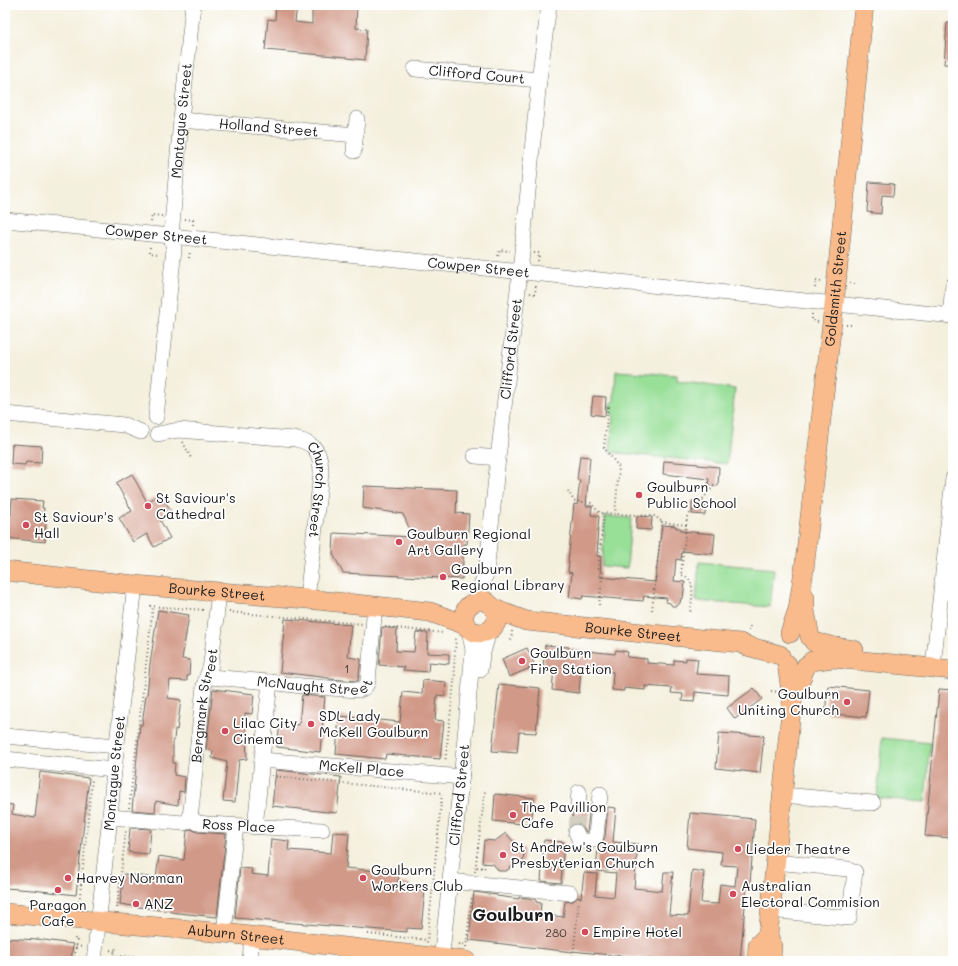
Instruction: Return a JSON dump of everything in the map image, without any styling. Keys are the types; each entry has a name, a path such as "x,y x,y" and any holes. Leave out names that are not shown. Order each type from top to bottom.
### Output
{"main road":[{"name":"Goldsmith Street","path":"771,961 772,946 768,935 770,910 792,701 784,648 798,609 804,570 834,305 865,6"},
{"name":"Goldsmith Street","path":"804,570 805,610 812,639"},
{"name":"Bourke Street","path":"5,571 376,606 430,612 467,619"},
{"path":"482,601 488,602 492,618 484,633 474,632 467,619 482,601"},
{"name":"Bourke Street","path":"492,618 519,626 744,637 747,646 784,648"},
{"path":"812,639 816,651 815,656 809,663 801,668 791,667 784,648 798,631 803,632 812,639 835,648 953,660"},
{"path":"809,663 833,658 953,670"},
{"name":"Goldsmith Street","path":"792,701 809,663"},
{"name":"Auburn Street","path":"5,913 97,926 250,954 389,961"},
{"name":"Auburn Street","path":"5,920 224,933 451,957"},
{"name":"Goldsmith Street","path":"757,961 758,945 768,935"}],"street":[{"name":"Montague Street","path":"151,424 162,320 174,249 171,236 193,5"},
{"name":"Clifford Street","path":"451,957 454,882 464,780 482,656 492,618 490,580 498,458 520,272 539,80 549,5"},
{"name":"Clifford Court","path":"415,69 539,80"},
{"path":"354,151 357,119"},
{"name":"Holland Street","path":"181,120 356,135"},
{"name":"Cowper Street","path":"5,220 951,316"},
{"path":"951,316 953,284"},
{"name":"Church Street","path":"5,414 124,425 151,424 180,436 295,438 312,445 318,453 321,468 307,599"},
{"path":"475,456 498,458"},
{"path":"934,658 953,478"},
{"name":"Clifford Street","path":"468,758 473,650 467,619 490,580"},
{"name":"Montague Street","path":"94,961 135,584"},
{"name":"Bergmark Street","path":"192,819 190,810 204,686 211,663 219,592"},
{"name":"McNaught Street","path":"207,676 302,686 363,690 368,681 376,606"},
{"path":"255,827 270,682"},
{"path":"5,736 117,746"},
{"path":"5,759 114,770"},
{"name":"McKell Place","path":"262,760 464,780"},
{"path":"576,832 580,841 594,840 596,836 600,794"},
{"path":"783,795 873,803"},
{"name":"Ross Place","path":"110,817 184,823 192,819 198,823 322,830"},
{"path":"224,933 236,826"},
{"path":"770,910 849,918 851,870 775,862"},
{"path":"454,882 570,893"}],"path":[{"path":"151,222 152,215 165,216"},
{"path":"181,219 193,220 192,226"},
{"path":"150,247 150,253 158,254"},
{"path":"498,256 500,250 512,251"},
{"path":"190,251 190,258"},
{"path":"538,261 540,256"},
{"path":"815,288 816,281 824,282"},
{"path":"849,284 855,284"},
{"path":"535,294 536,286"},
{"path":"812,314 812,321 820,322"},
{"path":"845,325 851,325"},
{"path":"608,407 604,448 619,466 615,514"},
{"path":"180,436 191,458"},
{"path":"690,614 693,586 685,575 681,575 687,517 714,486"},
{"path":"568,491 574,501 592,503 600,513 655,516 662,522 686,525"},
{"path":"598,569 604,513"},
{"path":"652,610 662,522"},
{"path":"599,605 603,570"},
{"path":"490,580 504,586"},
{"name":"Bourke Street","path":"151,606 204,610"},
{"name":"Montague Street","path":"128,811 151,606"},
{"name":"Bourke Street","path":"229,612 361,624"},
{"name":"Clifford Street","path":"443,765 446,761 455,673 454,668 467,619"},
{"path":"744,637 750,625"},
{"path":"511,640 519,626"},
{"path":"386,627 448,633"},
{"name":"McKell Place","path":"273,776 441,793"},
{"name":"Montague Street","path":"87,905 79,904 92,777"},
{"name":"Clifford Street","path":"427,940 441,793 440,788"},
{"path":"451,957 466,945 485,791"},
{"name":"Montague Street","path":"117,908 126,830"},
{"path":"478,867 484,868"},
{"path":"570,893 580,894 573,956"},
{"path":"74,961 77,941 75,941 75,938"},
{"path":"76,946 83,947"},
{"path":"110,950 116,950 113,956 113,961"},
{"path":"113,956 191,961"}],"green space":[{"path":"616,371 677,375 677,381 735,389 727,464 610,452 613,415 610,411 610,404 614,401"},
{"path":"605,516 631,518 627,568 602,566"},
{"path":"699,562 774,569 770,607 696,601"},
{"path":"882,738 930,743 925,802 877,798"}],"building":[{"path":"276,5 297,5 295,22 312,24 312,5 357,5 356,28 367,29 365,60 265,50 268,19 275,20"},
{"path":"947,23 953,23 953,65 944,64"},
{"path":"869,182 894,184 893,196 882,195 881,214 867,212"},
{"path":"593,396 606,397 605,416 591,414"},
{"path":"12,444 42,446 41,463 26,462 25,465 11,464"},
{"path":"580,456 590,457 586,506 592,506 591,515 599,516 597,556 601,556 600,577 655,582 662,525 676,526 676,528 681,528 681,531 715,534 713,554 682,551 681,560 676,559 674,581 685,582 683,598 681,598 680,603 677,606 672,606 670,603 666,602 667,598 644,596 643,601 583,596 582,599 569,597 572,573 568,572 568,562 574,504 577,505 580,480 577,480"},
{"path":"664,461 719,467 718,486 708,485 709,479 663,474"},
{"name":"St Saviour's Cathedral","path":"132,474 147,502 161,494 172,513 160,520 170,538 154,547 147,534 133,542 119,518 132,511 116,483"},
{"path":"364,486 457,490 456,513 469,514 467,544 464,544 462,579 343,573 333,554 334,533 413,537 403,514 363,508"},
{"name":"St Saviour's Hall","path":"12,499 43,501 43,522 46,523 45,542 5,538 6,519 8,519 8,514 11,514"},
{"path":"692,501 706,502 705,515 692,514"},
{"path":"637,516 652,517 651,530 636,529"},
{"path":"158,610 189,615 182,659 190,660 189,676 187,676 187,681 170,680 168,698 181,700 177,730 175,729 173,741 173,763 175,763 174,775 185,777 184,792 179,791 178,805 156,801 155,812 132,810 140,725 142,725 147,695"},
{"path":"285,619 351,625 348,657 361,659 358,681 329,679 280,672"},
{"path":"382,627 397,629 396,651 414,652 416,632 428,633 427,653 449,654 449,664 429,662 428,672 403,670 404,667 379,665"},
{"path":"545,645 615,654 616,650 628,652 627,657 647,659 647,663 674,665 674,660 686,661 686,658 698,659 696,674 729,676 728,695 695,692 694,702 682,701 683,694 671,693 672,688 645,686 645,690 624,688 624,691 612,690 613,672 581,668 579,693 552,690 554,668 543,667"},
{"path":"527,648 535,666 509,677 502,659"},
{"path":"423,680 446,682 445,696 437,695 435,720 444,721 440,759 386,754 385,759 336,754 339,716 400,722 403,692 422,694"},
{"path":"499,684 540,688 536,733 519,732 517,753 492,751"},
{"name":"Goulburn Uniting Church","path":"828,686 869,690 866,717 825,713"},
{"path":"754,688 762,699 735,719 727,708"},
{"name":"Lilac City Cinema","path":"213,689 254,694 252,714 245,713 247,759 239,760 235,802 223,801 227,762 212,758 213,751 206,749"},
{"path":"939,689 953,690 953,838 925,836"},
{"name":"SDL Lady McKell Goulburn","path":"302,695 325,697 320,752 277,747 280,723 299,725"},
{"path":"719,733 764,736 760,773 716,768"},
{"path":"276,770 341,777 337,813 272,806"},
{"path":"40,772 89,778 76,895 5,888 5,804 13,805 12,814 35,818"},
{"name":"The Pavillion Cafe","path":"495,794 534,798 531,825 493,821"},
{"path":"587,805 590,805 586,832 581,825 577,823 572,824 573,811 577,813 581,812"},
{"path":"608,807 616,808 613,842 638,844 634,888 662,891 664,872 673,872 669,915 688,916 692,870 704,872 701,903 718,904 720,884 735,886 737,866 721,865 722,852 687,848 690,813 755,819 750,884 747,884 740,961 669,961 469,940 474,892 519,899 519,897 536,899 536,902 541,903 540,914 563,917 565,902 573,901 578,897 581,898 584,873 597,874 595,895 614,897 616,873 596,871 598,847 605,837"},
{"path":"130,828 151,829 149,854 128,852"},
{"path":"191,829 197,832 226,834 217,917 178,913 120,904 124,874 156,878 159,856 184,860 187,831"},
{"path":"333,832 349,833 346,868 399,873 398,883 410,884 410,889 425,890 421,929 407,928 407,932 235,918 240,868 252,869 251,874 268,876 271,839 289,841 288,850 331,853"},
{"name":"St Andrew's Goulburn Presbyterian Church","path":"506,833 518,847 524,848 523,864 515,864 506,871 499,871 493,864 482,863 484,840 495,841"},
{"path":"544,840 564,842 561,883 541,881"},
{"path":"5,938 37,939 73,944 71,961 5,961"}],"tunnel":[{"path":"576,832 578,804"}],"place":[{"name":"Goulburn Public School","path":"639,495"},
{"name":"St Saviour's Cathedral","path":"148,506"},
{"name":"St Saviour's Hall","path":"26,525"},
{"name":"Goulburn Regional Art Gallery","path":"399,542"},
{"name":"Goulburn Regional Library","path":"443,577"},
{"name":"Goulburn Fire Station","path":"522,661"},
{"name":"Goulburn Uniting Church","path":"847,702"},
{"name":"SDL Lady McKell Goulburn","path":"311,724"},
{"name":"Lilac City Cinema","path":"225,731"},
{"name":"The Pavillion Cafe","path":"513,815"},
{"name":"Lieder Theatre","path":"738,849"},
{"name":"St Andrew's Goulburn Presbyterian Church","path":"503,855"},
{"name":"Harvey Norman","path":"68,878"},
{"name":"Goulburn Workers Club","path":"363,878"},
{"name":"Paragon Cafe","path":"58,890"},
{"name":"Australian Electoral Commision","path":"733,894"},
{"name":"ANZ","path":"136,904"},
{"name":"Empire Hotel","path":"585,932"}],"district":[{"name":"Goulburn","path":"513,915"}]}
